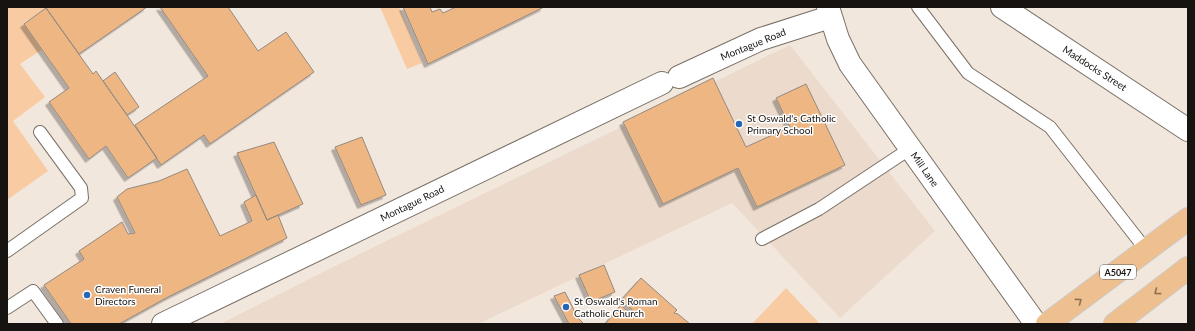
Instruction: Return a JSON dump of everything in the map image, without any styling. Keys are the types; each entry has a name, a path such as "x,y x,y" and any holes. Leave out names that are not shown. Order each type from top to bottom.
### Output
{"main road":[{"name":"A5047","path":"1047,324 1188,219"},
{"path":"1115,324 1188,268"}],"street":[{"name":"Maddocks Street","path":"1002,7 1188,130"},
{"name":"Montague Road","path":"177,321 670,80 761,39 829,12"},
{"name":"Mill Lane","path":"829,12 838,39 850,64 1036,324"}],"lane":[{"path":"918,7 968,73 1050,127 1147,251"},
{"path":"7,251 82,198 81,188 40,132"},
{"path":"762,239 819,209 911,148"},
{"path":"7,308 33,291 57,324"}],"shaded area":[{"path":"7,7 48,7 24,23 43,49 20,64 45,97 13,121 48,171 7,200"},
{"path":"380,7 399,7 422,63 407,69"},
{"name":"St Oswald's Catholic Primary School","path":"790,45 935,231 840,318 732,203 478,324 220,324 339,264"},
{"path":"786,288 820,324 752,324"}],"building":[{"path":"147,7 79,54 46,8"},
{"path":"160,7 228,7 258,51 286,32 314,72 210,144 204,135 161,165 135,125 208,76"},
{"path":"403,7 430,7 432,12 440,9 443,13 456,7 544,7 428,64"},
{"path":"46,8 93,74 96,71 157,158 128,178 106,146 89,159 49,102 69,88 24,24"},
{"path":"115,72 139,107 127,115 103,81"},
{"path":"713,78 746,147 790,127 776,98 806,84 845,165 757,207 738,168 663,204 623,122"},
{"path":"362,137 386,195 361,205 335,147"},
{"path":"274,142 303,204 267,220 237,153"},
{"path":"187,169 220,236 252,221 244,202 256,195 267,220 278,215 287,238 168,297 119,324 71,324 44,285 84,259 79,251 122,222 128,234 135,233 117,197 127,189 159,181"},
{"path":"604,265 615,292 591,302 579,275"},
{"path":"641,278 677,310 674,313 678,314 690,324 605,324 621,305 634,317 637,314 621,300"},
{"name":"St Oswald's Roman Catholic Church","path":"565,292 578,318 584,324 569,324 554,296"}],"place":[{"name":"St Oswald's Catholic Primary School","path":"739,124"},
{"name":"Craven Funeral Directors","path":"87,295"},
{"name":"St Oswald's Roman Catholic Church","path":"566,307"}]}
